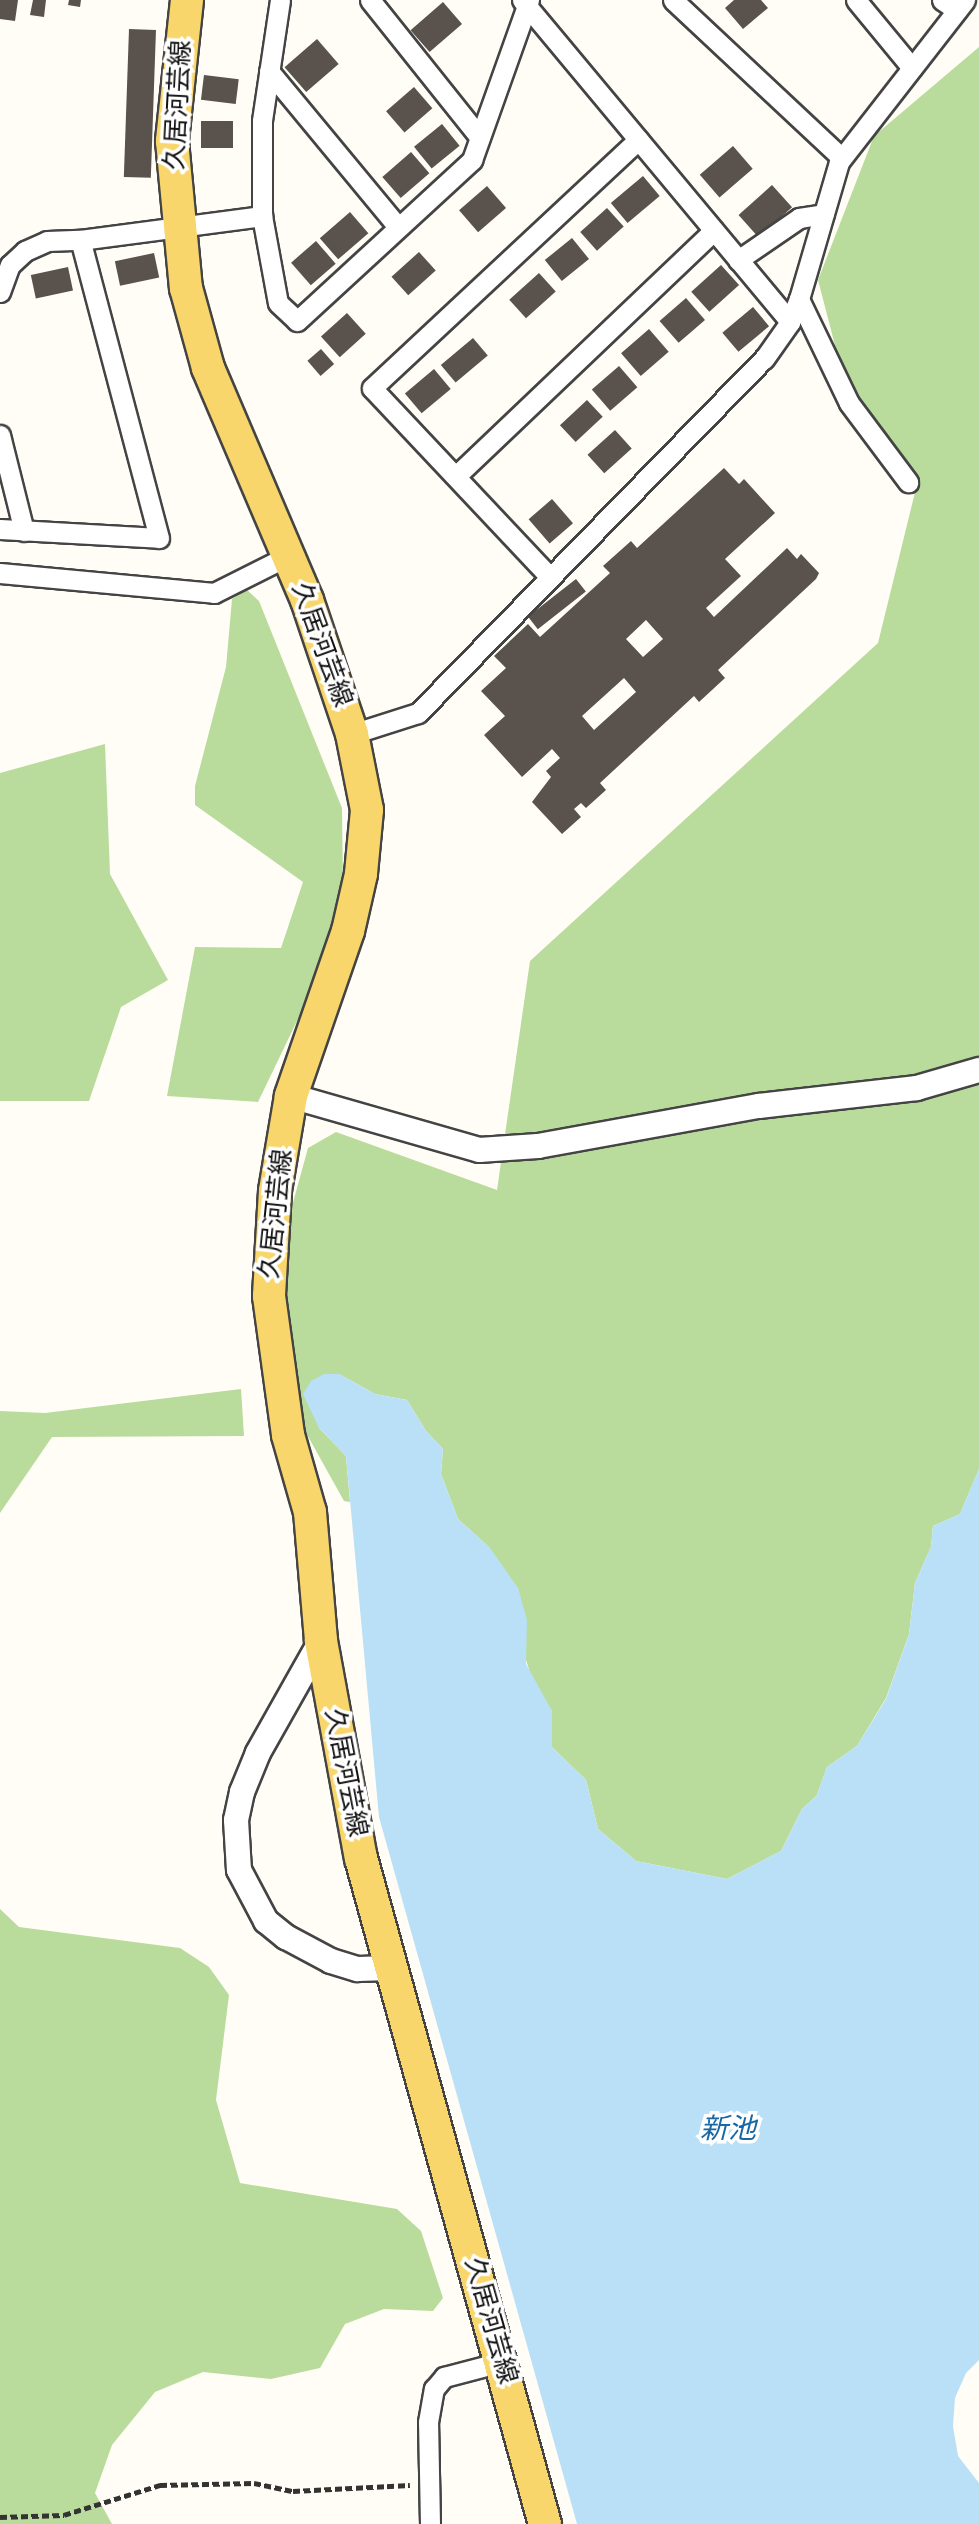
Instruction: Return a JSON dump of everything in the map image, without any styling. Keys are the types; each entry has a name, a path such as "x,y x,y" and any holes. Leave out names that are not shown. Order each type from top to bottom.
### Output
{"main road":[{"name":"久居河芸線","path":"187,0 172,141 177,228 186,288 208,368 288,556 352,734 367,810 361,874 348,931 291,1096 275,1191 269,1296 288,1435 310,1512 321,1641 346,1789 389,1968 545,2524"}],"street":[{"path":"280,0 262,121 262,216 278,303 297,321 397,226 472,160 526,2"},
{"path":"370,0 480,138"},
{"path":"673,0 842,158"},
{"path":"856,0 912,68"},
{"path":"526,2 790,322"},
{"path":"352,734 418,713 764,359 790,322 799,299 842,158 912,68 955,3"},
{"path":"269,71 397,226"},
{"path":"549,576 372,388 638,140"},
{"path":"738,260 799,218 824,214"},
{"path":"0,292 10,265 25,251 47,242 262,216"},
{"path":"456,476 714,230"},
{"path":"0,529 159,538 80,240"},
{"path":"799,299 849,403 908,482"},
{"path":"0,435 24,531"},
{"path":"0,573 214,593 288,556"},
{"path":"291,1096 479,1150 538,1146 759,1107 917,1088 979,1070"},
{"path":"321,1641 258,1753 242,1792 236,1820 239,1870 266,1921 286,1937 331,1961 358,1969 389,1968"},
{"path":"429,2524 428,2423 434,2389 444,2377 501,2362"}],"path":[{"path":"0,2516 64,2515 160,2485 254,2483 293,2491 428,2484"}],"green space":[{"path":"979,47 979,1469 960,1514 933,1526 931,1547 915,1583 909,1634 886,1698 857,1746 827,1767 817,1795 802,1809 781,1851 727,1879 636,1861 598,1829 586,1780 552,1747 552,1711 534,1685 490,1548 458,1519 441,1474 443,1449 426,1431 407,1400 375,1394 339,1374 319,1428 346,1456 350,1502 344,1501 305,1431 290,1386 280,1321 286,1228 308,1148 336,1132 497,1190 530,961 878,643 919,476 844,380 818,280 874,136"},
{"path":"247,590 259,601 342,808 343,889 308,998 258,1102 167,1096 195,947 281,948 303,882 195,805 195,786 226,667 232,599"},
{"path":"105,744 110,874 168,980 121,1007 89,1101 0,1101 0,773"},
{"path":"241,1389 244,1436 52,1437 0,1513 0,1411 45,1413"},
{"path":"0,1909 19,1927 180,1948 209,1967 229,1995 216,2100 240,2183 397,2209 421,2231 443,2298 433,2311 384,2309 345,2324 320,2368 271,2379 203,2372 155,2392 112,2445 95,2493 112,2524 0,2524"}],"water":[{"name":"新池","path":"324,1374 339,1374 375,1394 407,1400 426,1431 443,1449 441,1474 458,1519 490,1548 518,1588 527,1620 526,1664 552,1711 552,1747 586,1780 598,1829 636,1861 727,1879 781,1851 802,1809 817,1795 827,1767 857,1746 886,1699 909,1634 915,1583 931,1547 933,1526 960,1514 979,1469 979,2360 966,2373 955,2398 953,2426 958,2456 979,2483 979,2524 577,2524 379,1817 346,1456 319,1428 303,1394 311,1381"}],"building":[{"path":"0,0 18,0 15,21 0,19"},
{"path":"33,0 46,0 44,17 30,15"},
{"path":"69,0 81,0 80,7 68,5"},
{"path":"734,0 761,0 768,8 743,29 725,8"},
{"path":"443,2 462,24 430,52 411,30"},
{"path":"129,29 156,30 151,178 124,177"},
{"path":"317,39 339,64 306,92 285,67"},
{"path":"204,75 239,79 236,104 201,100"},
{"path":"414,87 432,108 404,132 386,111"},
{"path":"201,121 233,121 233,148 201,148"},
{"path":"442,124 460,146 432,168 414,147"},
{"path":"733,146 753,169 719,198 700,175"},
{"path":"411,152 429,173 401,198 382,177"},
{"path":"643,176 660,196 628,223 611,203"},
{"path":"772,185 792,207 759,237 739,215"},
{"path":"487,186 506,208 478,232 459,210"},
{"path":"607,208 624,227 597,251 580,232"},
{"path":"350,212 368,233 338,259 320,238"},
{"path":"572,238 589,259 562,281 545,260"},
{"path":"316,241 336,264 311,285 291,263"},
{"path":"419,252 436,271 408,295 392,277"},
{"path":"154,253 159,277 120,286 115,261"},
{"path":"721,265 739,285 709,312 691,292"},
{"path":"68,267 73,290 36,298 31,275"},
{"path":"539,273 556,292 526,318 509,300"},
{"path":"686,298 705,320 679,343 660,321"},
{"path":"753,307 769,326 738,352 722,333"},
{"path":"347,313 366,334 340,357 321,336"},
{"path":"649,329 669,352 641,376 621,353"},
{"path":"473,338 488,356 456,383 441,365"},
{"path":"321,349 334,364 321,376 307,361"},
{"path":"619,366 637,387 610,411 592,390"},
{"path":"434,369 451,389 422,413 405,393"},
{"path":"587,400 603,417 576,442 560,425"},
{"path":"615,430 632,449 604,473 588,455"},
{"path":"724,468 739,484 744,479 775,513 725,559 741,576 706,608 714,617 787,548 797,559 801,554 819,573 816,579 718,670 725,678 699,702 694,696 600,783 606,790 586,808 581,803 574,809 581,817 562,834 532,802 551,777 546,771 560,758 552,749 522,777 484,735 505,716 481,691 506,668 494,656 528,624 540,637 610,573 603,566 631,541 637,548","holes":["646,620 663,639 643,657 626,639","624,678 636,692 594,730 582,716"]},
{"path":"552,499 573,523 550,543 529,519"},
{"path":"576,579 586,592 538,629 528,617"}]}
